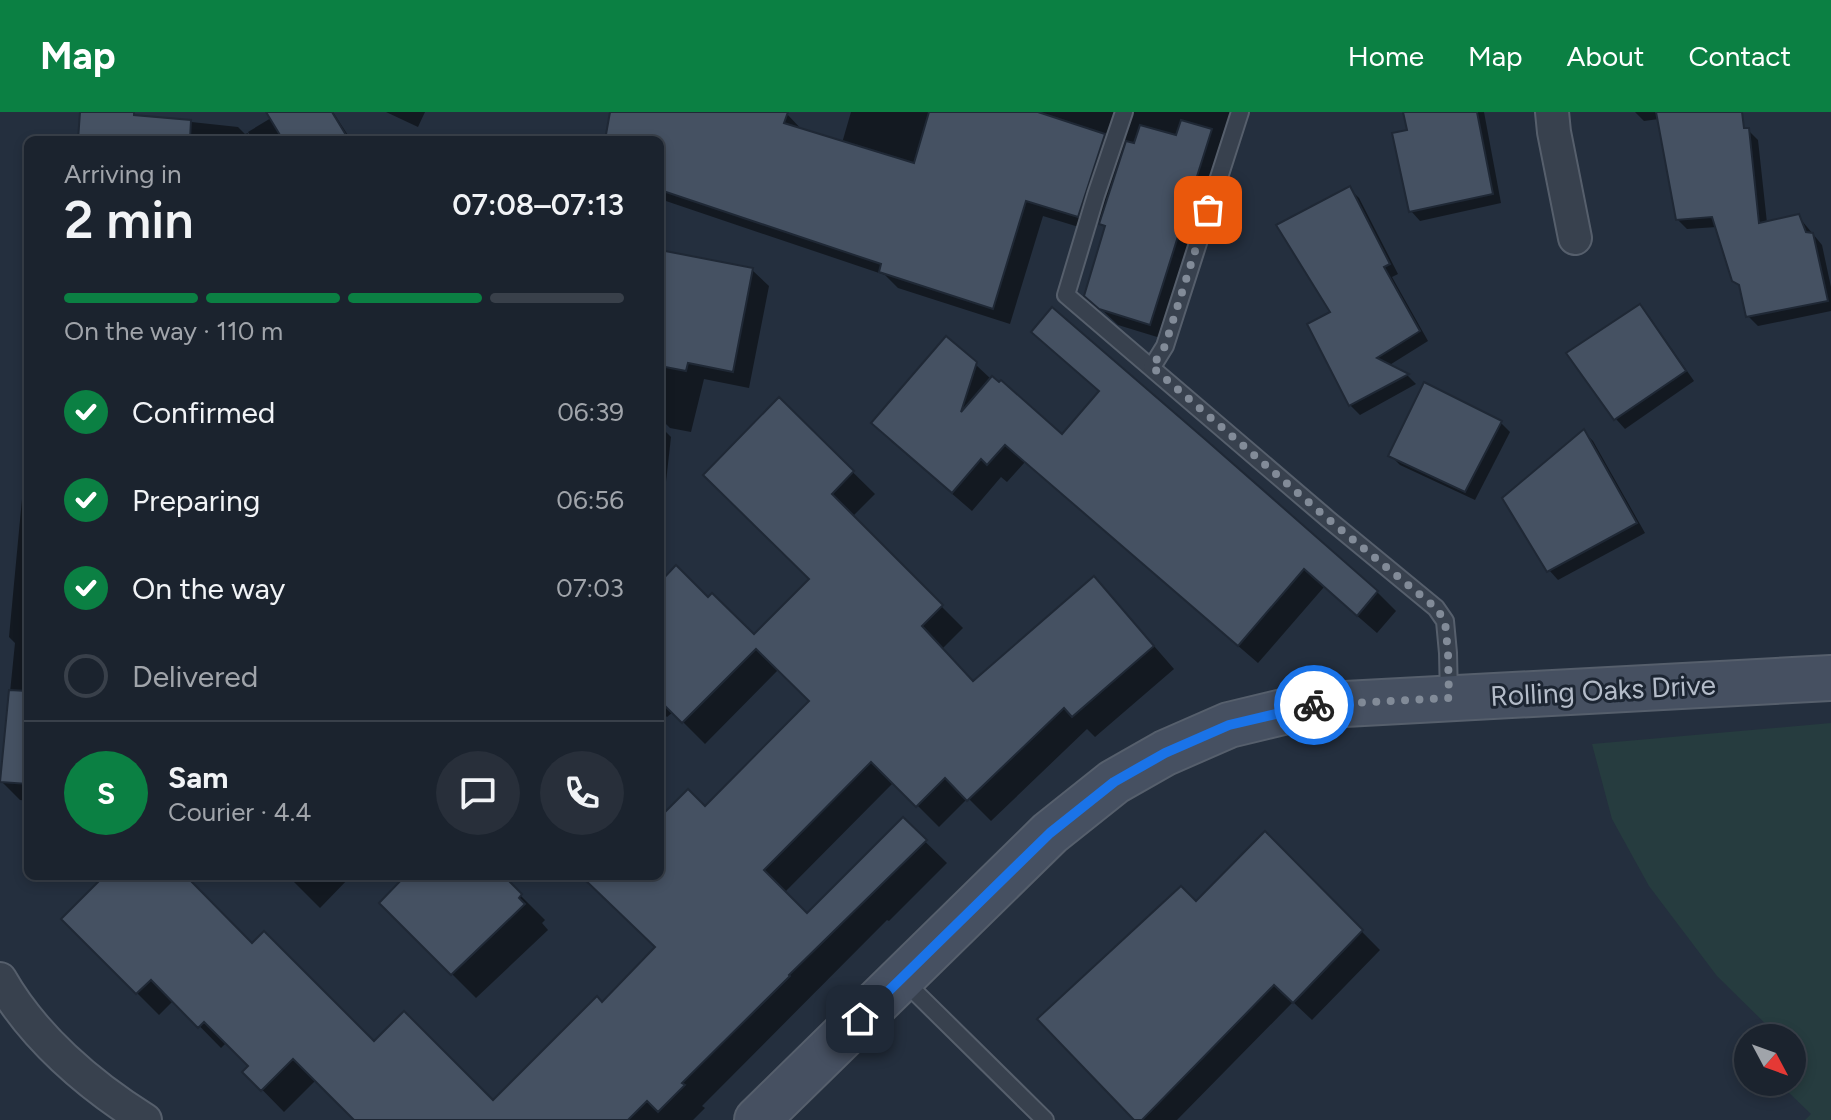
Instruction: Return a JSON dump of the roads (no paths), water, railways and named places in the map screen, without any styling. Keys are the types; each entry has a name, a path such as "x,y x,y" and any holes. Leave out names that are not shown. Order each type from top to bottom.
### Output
{"street":[{"path":"1552,112 1575,238"},
{"name":"Rolling Oaks Drive","path":"757,1120 1050,833 1114,782 1165,753 1229,725 1308,706 1831,678"},
{"path":"0,979 39,1033 77,1070 145,1120"}],"lane":[{"path":"1124,112 1066,295 1436,608 1445,621 1449,698"},
{"path":"1152,367 1165,346 1240,112"},
{"path":"901,978 1045,1120"}]}
